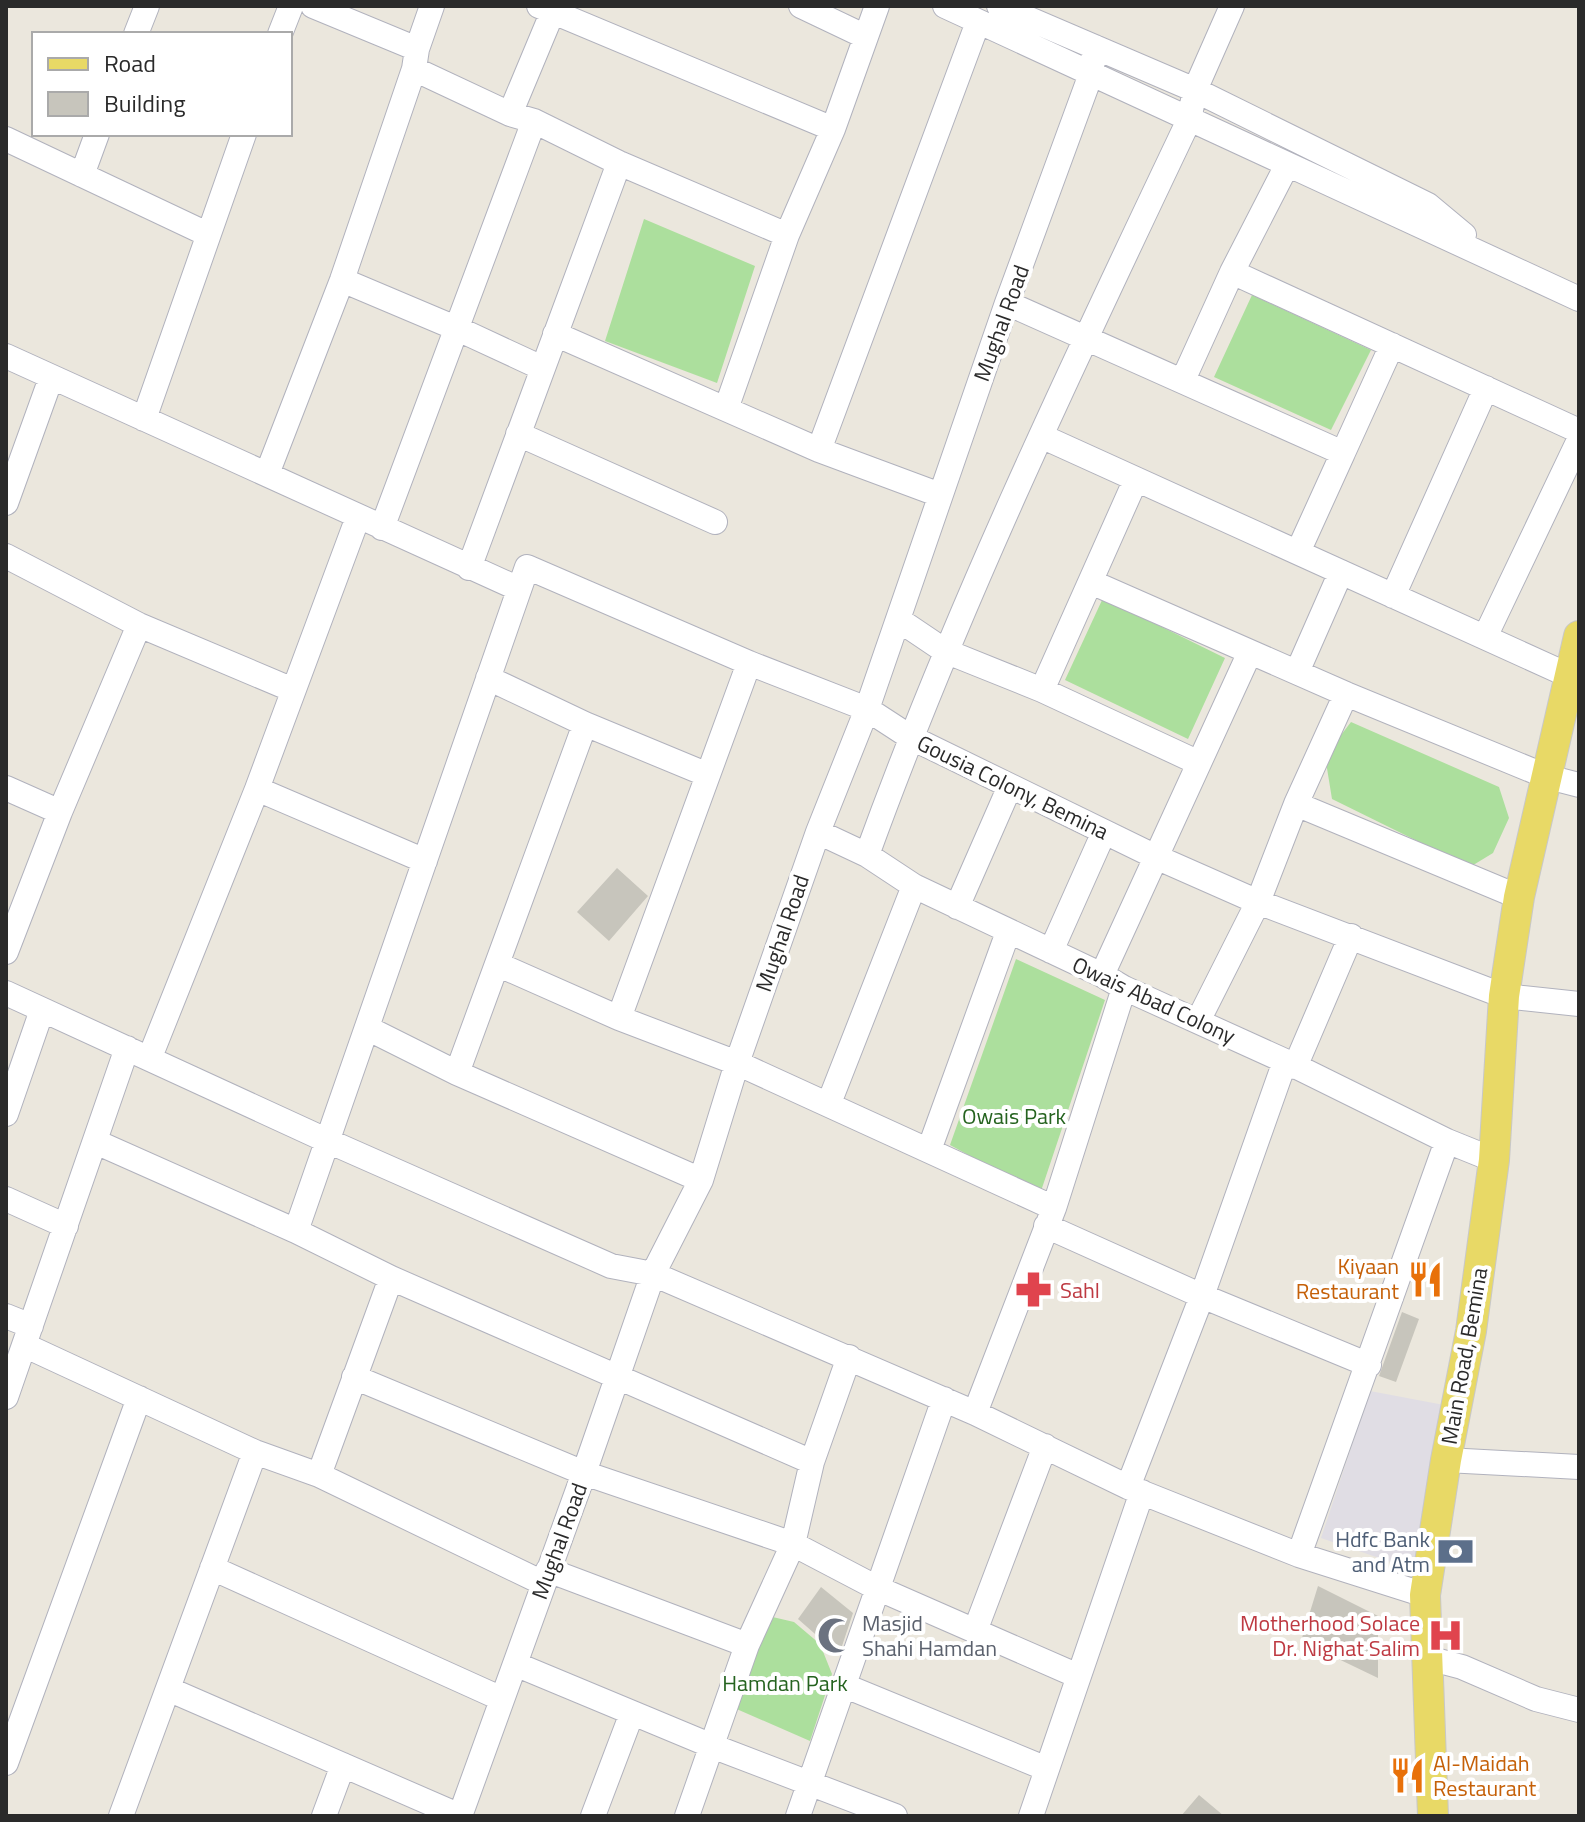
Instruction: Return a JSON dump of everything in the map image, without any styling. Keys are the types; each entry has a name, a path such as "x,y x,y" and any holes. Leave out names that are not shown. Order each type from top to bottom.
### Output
{"main road":[{"name":"Main Road, Bemina","path":"1433,1816 1425,1595 1446,1460 1471,1331 1494,1160 1504,996 1519,897 1579,636"}],"street":[{"path":"137,32 147,6"},
{"path":"281,32 291,6"},
{"path":"313,6 416,59 510,114 534,121 619,163 787,235"},
{"path":"267,474 342,280 432,6"},
{"path":"801,6 864,36"},
{"path":"726,409 787,235 833,129 877,6"},
{"path":"945,6 1579,299"},
{"path":"999,6 1025,12 1095,47 1195,90 1428,205 1491,256"},
{"path":"867,855 945,651 1085,339 1189,120 1195,90 1232,6"},
{"path":"510,114 546,9 833,129"},
{"path":"819,450 978,22"},
{"name":"Mughal Road","path":"460,1816 653,1274 701,1180 737,1063 818,832 867,709 1007,303 1091,74 1095,47"},
{"path":"382,528 534,121"},
{"path":"82,175 96,136"},
{"path":"144,419 243,136"},
{"path":"6,139 207,234"},
{"path":"469,568 619,163"},
{"path":"1183,380 1232,272 1287,165"},
{"path":"1232,272 1579,431"},
{"path":"342,280 542,368"},
{"path":"1007,303 1343,453"},
{"path":"555,334 819,450 940,495"},
{"path":"1298,552 1392,345"},
{"name":"Gousia Colony, Bemina","path":"6,356 469,568 523,578 867,709 910,737 1156,857 1258,902 1504,996 1579,1004"},
{"path":"6,503 51,378"},
{"path":"1393,596 1486,388"},
{"path":"518,434 715,522"},
{"path":"1041,436 1570,676"},
{"path":"1485,637 1579,440"},
{"path":"1042,690 1136,479"},
{"path":"6,1397 96,1142 257,789 358,517"},
{"path":"6,556 139,625 293,690"},
{"path":"1297,672 1341,572"},
{"path":"296,1231 523,578"},
{"path":"1091,582 1346,694 1548,777 1579,785"},
{"path":"899,620 945,651 1042,690 1199,763"},
{"path":"6,952 60,812 139,625"},
{"path":"1102,975 1250,652"},
{"path":"619,1018 749,663"},
{"path":"488,678 585,724 708,775"},
{"path":"1198,1021 1258,902 1296,804 1346,694"},
{"path":"457,1073 585,724"},
{"path":"957,907 1010,786"},
{"path":"6,788 60,812"},
{"path":"257,789 425,861"},
{"path":"1296,804 1519,897"},
{"name":"Owais Abad Colony","path":"818,832 867,855 914,886 1008,932 1447,1141 1494,1160"},
{"path":"1051,951 1104,832"},
{"path":"829,1103 914,886"},
{"path":"929,1150 1008,932"},
{"path":"1031,1816 1135,1489 1202,1296 1290,1064 1351,936"},
{"path":"497,964 619,1018 737,1063 829,1103 929,1150 1202,1296 1369,1365"},
{"path":"975,1413 1050,1217 1124,988"},
{"path":"6,993 328,1141 611,1266 653,1274 849,1357 1135,1489 1299,1555 1425,1595"},
{"path":"6,1114 42,1010"},
{"path":"367,1028 457,1073 701,1180"},
{"path":"1299,1555 1447,1141"},
{"path":"96,1142 296,1231 391,1278 812,1462"},
{"path":"6,1199 66,1226"},
{"path":"319,1475 391,1278"},
{"path":"6,1316 28,1336 139,1398 255,1452 319,1475 546,1577 747,1645"},
{"path":"687,1816 747,1645 793,1544 812,1462 849,1357"},
{"path":"354,1377 584,1473 793,1544 877,1588 1078,1676"},
{"path":"6,1763 139,1398"},
{"path":"798,1816 944,1399"},
{"path":"975,1631 1045,1446"},
{"path":"121,1816 255,1452"},
{"path":"1446,1460 1579,1467"},
{"path":"212,1568 502,1699"},
{"path":"1428,1658 1462,1667 1536,1699 1579,1710"},
{"path":"515,1664 712,1746 895,1816"},
{"path":"843,1685 1047,1769"},
{"path":"168,1689 460,1816"},
{"path":"593,1816 632,1713"},
{"path":"324,1816 343,1765"}],"shaded area":[{"path":"1370,1391 1444,1405 1428,1558 1405,1567 1321,1538"}],"green space":[{"path":"644,219 755,266 717,383 605,341"},
{"path":"1252,295 1371,350 1331,430 1214,377"},
{"path":"1103,598 1225,658 1188,739 1065,680"},
{"path":"1351,722 1499,787 1509,818 1493,853 1470,867 1332,799 1325,756"},
{"name":"Owais Park","path":"1016,959 1105,1000 1040,1194 950,1145"},
{"name":"Hamdan Park","path":"764,1615 794,1622 820,1644 832,1674 810,1741 732,1707"}],"building":[{"path":"617,868 648,896 609,941 577,912"},
{"path":"1402,1312 1419,1319 1396,1382 1379,1376"},
{"path":"1318,1586 1378,1616 1378,1678 1301,1641"},
{"name":"Masjid Shahi Hamdan","path":"821,1587 853,1613 839,1655 798,1619"},
{"path":"1199,1795 1224,1816 1181,1816"}],"place":[{"name":"Kiyaan Restaurant","path":"1425,1279"},
{"name":"Sahl","path":"1034,1290"},
{"name":"Hdfc Bank and Atm","path":"1456,1552"},
{"name":"Masjid Shahi Hamdan","path":"836,1636"},
{"name":"Motherhood Solace Dr. Nighat Salim","path":"1446,1636"},
{"name":"Al-Maidah Restaurant","path":"1407,1776"}]}
